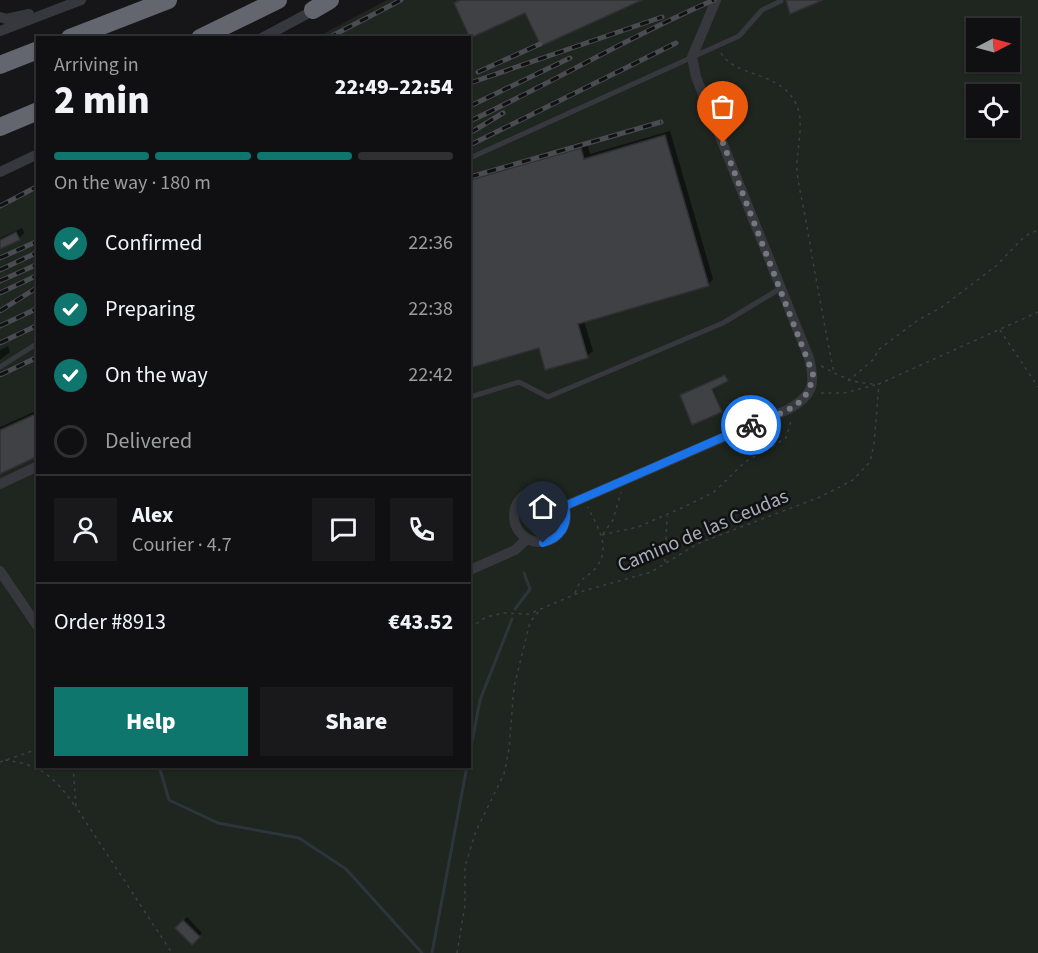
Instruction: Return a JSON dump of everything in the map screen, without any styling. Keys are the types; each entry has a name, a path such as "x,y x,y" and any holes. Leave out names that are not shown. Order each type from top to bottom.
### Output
{"highway":[{"path":"75,36 168,0"},
{"path":"204,36 279,0"},
{"path":"313,10 332,0"},
{"path":"0,65 36,51"},
{"path":"0,127 36,112"}],"street":[{"path":"0,32 81,0"},
{"path":"565,506 789,409 802,401 810,390 813,374 809,358 696,77 692,57 716,0"},
{"path":"0,17 6,20 65,6"},
{"path":"266,36 313,10"},
{"path":"0,172 36,155"},
{"path":"0,484 36,467"},
{"path":"538,490 546,490 554,494 565,506 566,523 558,536 543,543 527,539 521,534 514,519 518,503 523,497 538,490"},
{"path":"471,570 514,550 527,539"},
{"path":"0,572 36,624"}],"lane":[{"path":"471,158 739,36 762,10 781,2"},
{"path":"471,397 519,382 548,397 723,323 781,288"},
{"path":"0,367 36,344"}],"path":[{"path":"720,43 721,55 742,70 758,73 778,84 793,98 798,107 800,131 797,171 834,374"},
{"path":"848,381 874,359 878,350 918,320 942,307 996,266 1026,236 1038,230"},
{"path":"810,390 820,393 844,393 879,384 1038,312"},
{"path":"999,329 1038,387"},
{"path":"809,358 848,381 879,384"},
{"name":"Camino de las Ceudas","path":"471,627 495,615 529,614 575,594 651,572 699,543 820,497 853,480 870,462 874,444 879,384"},
{"path":"602,535 638,527 714,492 745,462 786,438 791,424 789,409"},
{"path":"575,594 580,579 598,567 602,535 613,520 620,498 622,480"},
{"path":"586,496 588,508 602,535"},
{"path":"664,564 667,515"},
{"path":"457,953 465,905 465,866 476,831 504,774 509,749 514,687 530,622 540,609"},
{"path":"0,762 36,750"},
{"path":"5,760 28,763 36,767"},
{"path":"37,768 55,778 171,953"},
{"path":"73,768 76,807"}],"shaded area":[{"path":"387,0 1038,0 1038,953 0,953 0,207 36,188 36,768 471,768 471,36 319,36"}],"building":[{"path":"461,0 642,0 541,46 525,13 471,38 454,3"},
{"path":"786,0 823,0 790,14"},
{"path":"665,135 709,286 578,324 588,358 545,370 539,348 471,368 471,180 581,148 584,159"},
{"path":"16,232 20,240 0,249 0,240"},
{"path":"725,375 728,381 712,389 722,412 692,425 680,395"},
{"path":"36,414 36,457 0,474 0,430"},
{"path":"183,920 200,937 192,945 175,928"}],"waterway":[{"path":"515,609 530,589 524,573"},
{"path":"471,748 480,700 512,619"},
{"path":"160,768 169,800 218,823 299,838 346,869 422,953"},
{"path":"432,953 467,768"}],"railway":[{"path":"332,36 401,0"},
{"path":"471,121 714,0"},
{"path":"471,83 662,17"},
{"path":"471,145 676,43"},
{"path":"478,72 540,44"},
{"path":"471,106 570,58"},
{"path":"471,132 503,113"},
{"path":"471,177 661,122"},
{"path":"0,206 36,187"},
{"path":"0,258 36,242"},
{"path":"0,270 36,253"},
{"path":"0,281 36,265"},
{"path":"0,293 36,276"},
{"path":"0,311 36,288"},
{"path":"0,326 36,309"},
{"path":"0,343 36,326"},
{"path":"0,375 36,358"}],"way so far":[{"path":"723,143 809,358 813,374 807,397 789,409 751,425"}],"route":[{"path":"543,543 551,541 563,530 567,514 565,506 751,425"}]}
